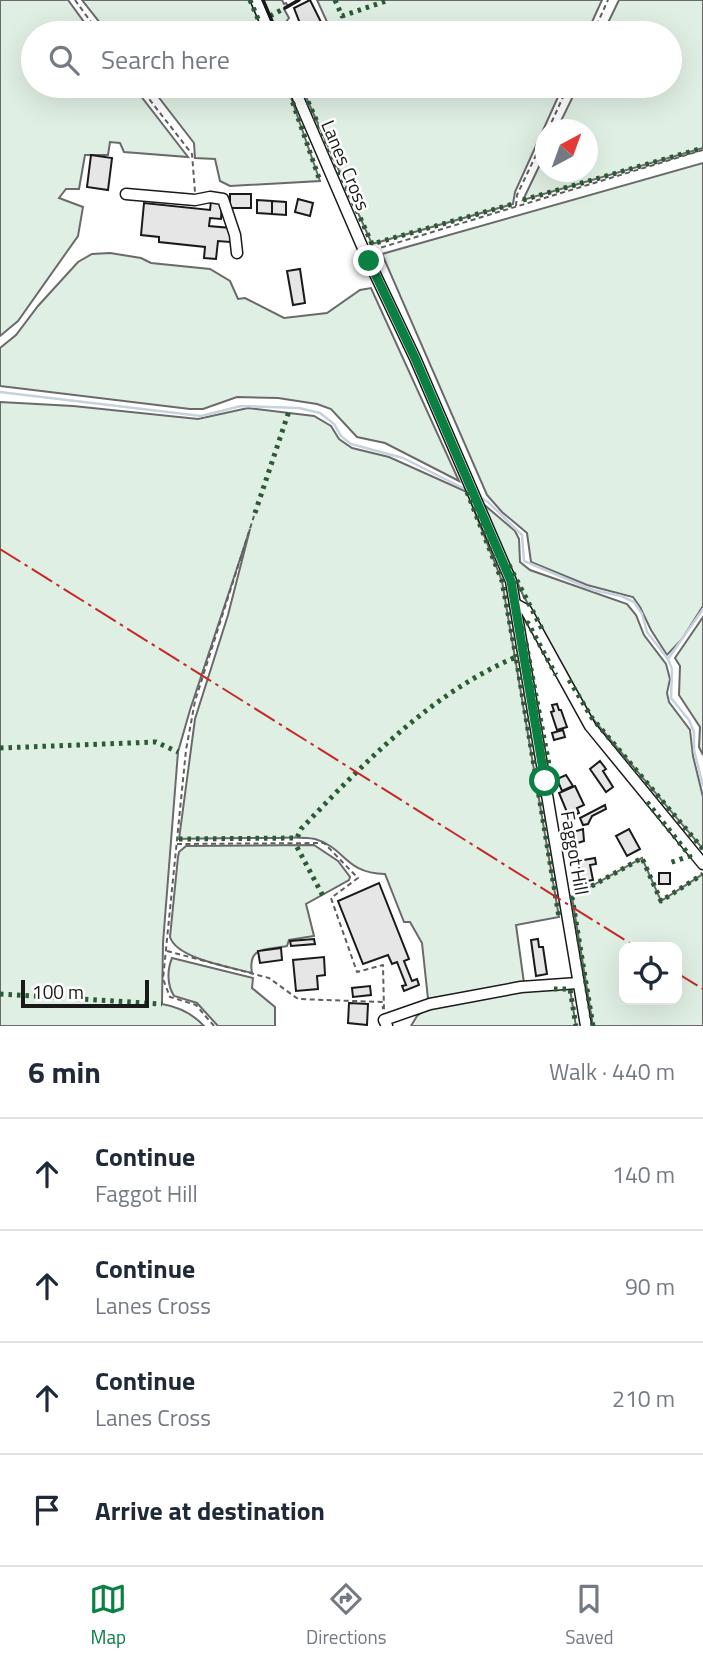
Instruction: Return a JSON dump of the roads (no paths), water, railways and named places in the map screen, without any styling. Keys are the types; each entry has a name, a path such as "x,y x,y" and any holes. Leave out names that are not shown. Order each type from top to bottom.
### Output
{"street":[{"path":"256,0 265,21"},
{"name":"Lanes Cross","path":"298,98 477,500 511,581 515,604"},
{"path":"126,194 195,200 209,197 223,199 235,235 237,253"},
{"path":"515,604 526,610 590,726 703,864"},
{"name":"Faggot Hill","path":"515,604 586,1026"},
{"path":"385,1023 430,1003 521,987 578,983"}],"waterway":[{"path":"0,392 201,416 241,406 299,408 320,413 334,424 341,436 351,444 403,458 467,490"},
{"path":"479,497 488,502 522,535 524,561 593,590 621,596 634,602 642,614 647,632 668,659 672,669 671,698 689,720 694,732 694,750 703,786"},
{"path":"668,659 703,609"}]}
